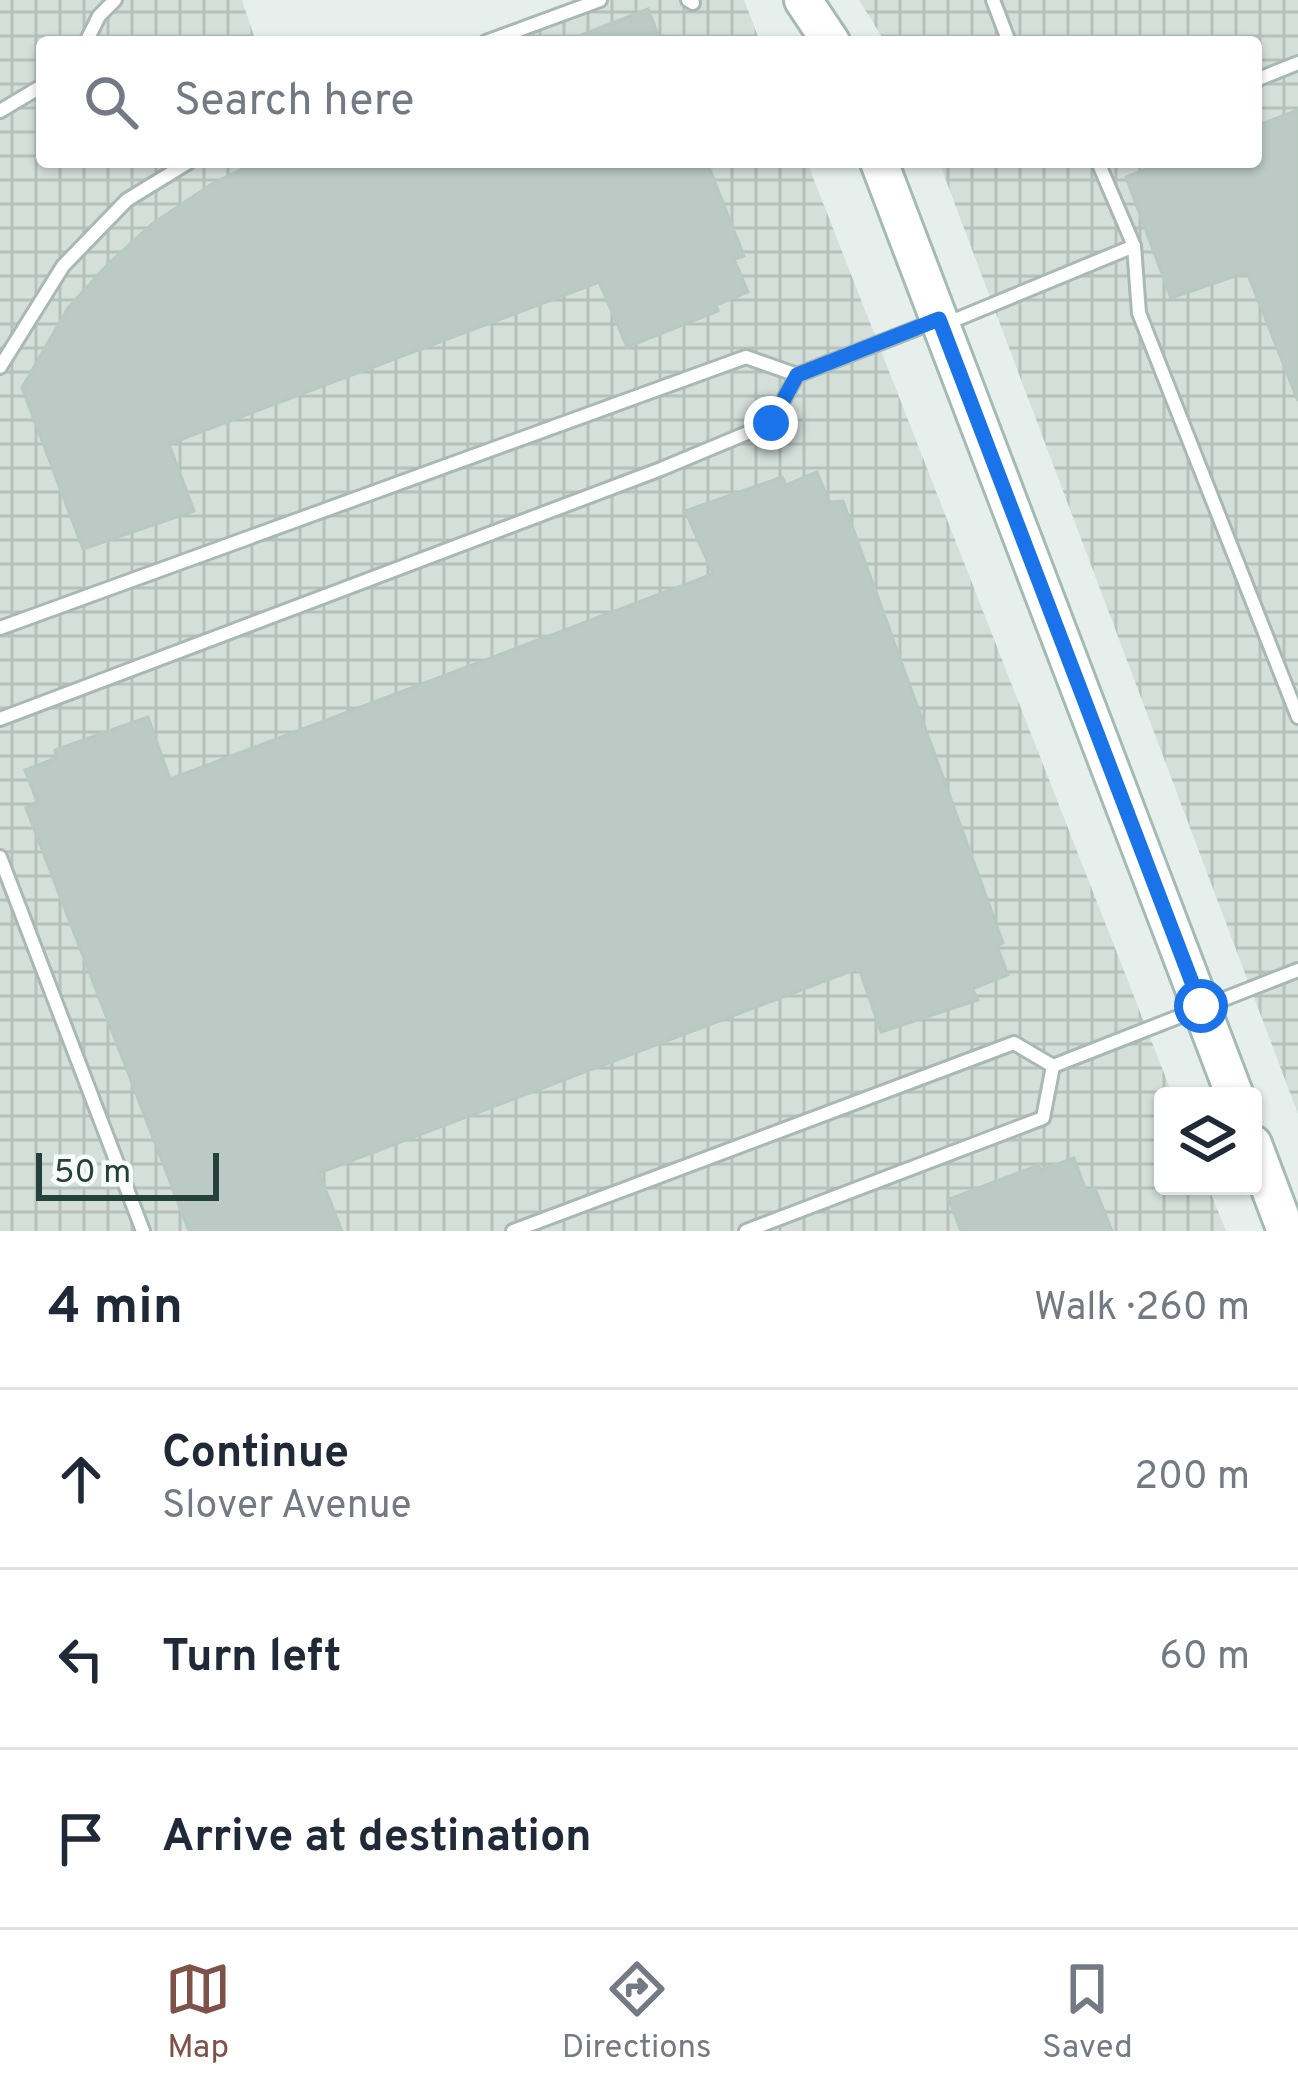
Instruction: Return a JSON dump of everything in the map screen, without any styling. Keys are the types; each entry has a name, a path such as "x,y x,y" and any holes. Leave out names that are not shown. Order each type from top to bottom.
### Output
{"main road":[{"path":"802,0 827,36"},
{"path":"881,168 1232,1087"},
{"path":"1262,1168 1286,1231"}],"lane":[{"path":"89,36 99,16 115,0"},
{"path":"502,36 600,0"},
{"path":"993,0 1007,36"},
{"path":"1262,78 1298,63"},
{"path":"0,111 36,90"},
{"path":"0,367 63,266 127,200 179,168"},
{"path":"1101,168 1134,246 1139,313 1298,717"},
{"path":"0,628 746,357 797,375 1134,246"},
{"path":"0,719 771,423 797,375"},
{"path":"0,857 143,1231"},
{"path":"1053,1066 1298,970"},
{"path":"513,1231 1014,1043 1053,1066"},
{"path":"746,1231 1043,1118 1053,1066"}],"shaded area":[{"path":"0,0 242,0 254,36 36,36 36,168 809,168 1169,1087 1154,1087 1154,1195 1212,1195 1226,1231 0,1231"},
{"path":"588,0 744,0 758,36 494,36"},
{"path":"859,0 1298,0 1298,1114 941,168 1262,168 1262,36 881,36"}],"building":[{"path":"648,9 659,36 579,36"},
{"path":"1298,110 1298,401 1247,272 1171,298 1126,177 1149,168 1262,168 1262,124"},
{"path":"244,168 709,168 744,256 734,259 748,292 716,305 718,311 627,347 599,282 169,444 194,511 83,549 22,388 68,308 107,265 152,224"},
{"path":"817,472 829,502 843,501 1003,943 997,946 1008,975 972,989 978,1000 881,1032 859,968 319,1173 342,1231 189,1231 26,808 38,804 25,770 56,758 55,750 148,717 170,779 713,574 685,511 782,477 786,485"},
{"path":"1074,1158 1086,1191 1095,1188 1112,1231 961,1231 949,1199 1039,1165 1041,1170"}],"route":[{"path":"771,423 797,375 939,319 1201,1006"}]}
